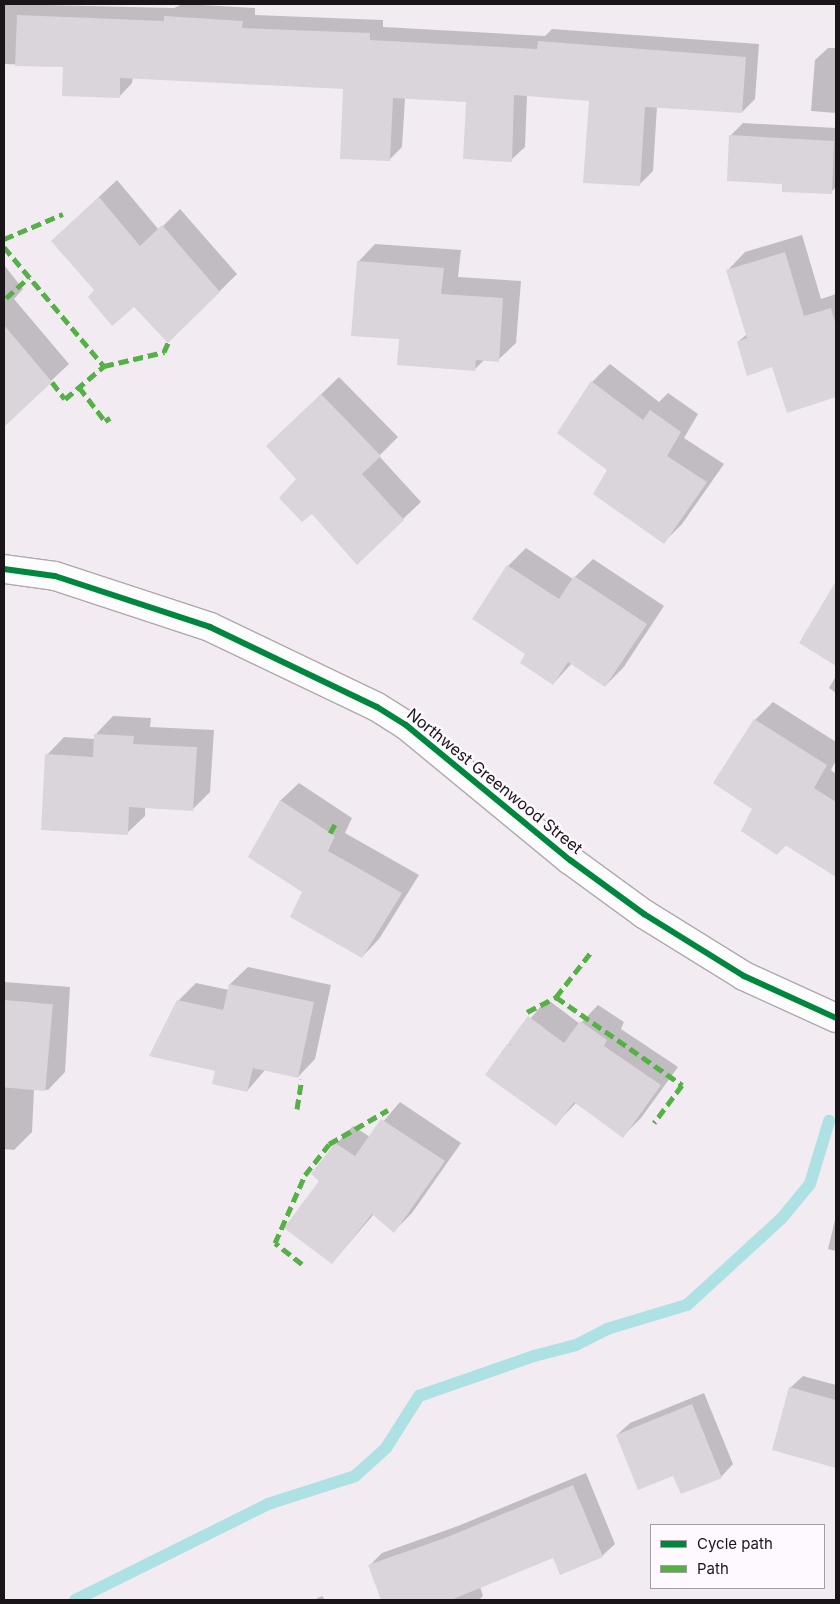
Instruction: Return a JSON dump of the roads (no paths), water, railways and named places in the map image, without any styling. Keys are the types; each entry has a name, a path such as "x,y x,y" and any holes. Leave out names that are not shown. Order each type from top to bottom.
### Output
{"street":[{"name":"Northwest Greenwood Street","path":"4,569 64,579 210,627 377,707 406,725 570,860 644,914 744,976 836,1018"}],"waterway":[{"path":"75,1600 268,1504 355,1476 386,1448 419,1396 534,1356 576,1345 607,1329 687,1305 781,1219 810,1184 829,1121"}]}
